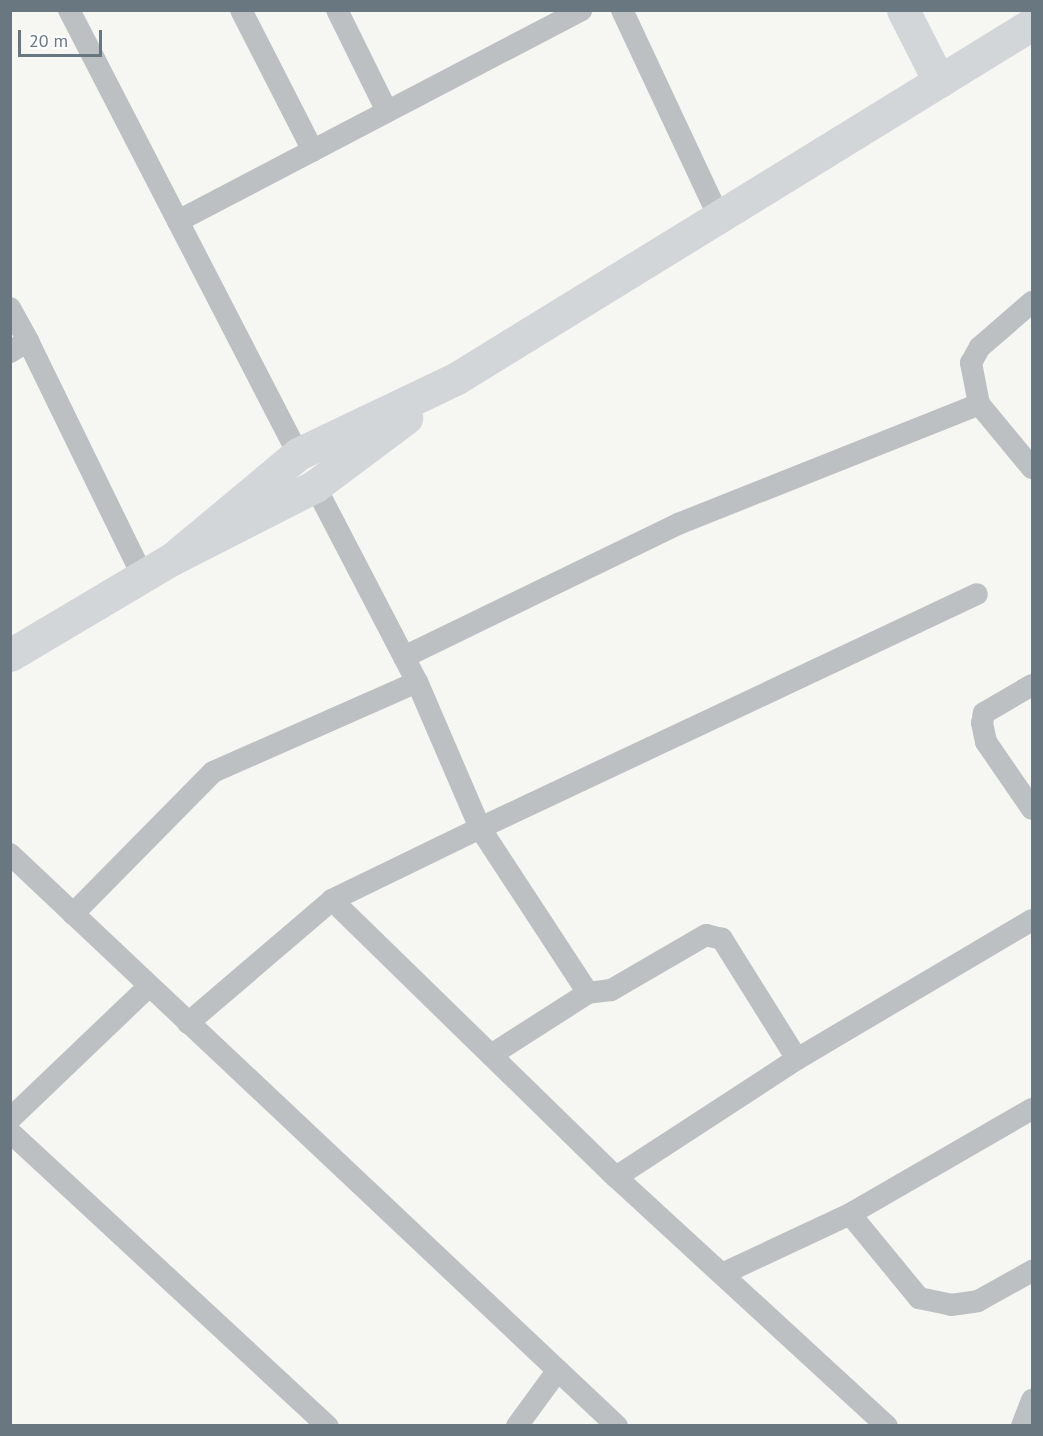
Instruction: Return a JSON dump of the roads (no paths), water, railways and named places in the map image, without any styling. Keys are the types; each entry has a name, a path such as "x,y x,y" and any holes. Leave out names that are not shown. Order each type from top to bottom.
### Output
{"street":[{"path":"69,10 298,454"},
{"path":"241,10 313,151"},
{"path":"337,10 387,111"},
{"path":"178,221 581,10"},
{"path":"622,10 719,217"},
{"path":"903,10 947,76"},
{"path":"924,10 947,76"},
{"path":"10,655 172,559 315,486 457,378 1032,24"},
{"path":"1032,302 980,347 971,363 979,404 1032,468"},
{"path":"10,308 19,346 143,577"},
{"path":"172,559 298,454 457,378"},
{"path":"404,657 678,524 979,404"},
{"path":"315,486 417,682 480,828 588,993"},
{"path":"188,1023 332,900 977,594"},
{"path":"73,914 213,772 417,682"},
{"path":"1032,685 984,713 982,723 986,742 1032,809"},
{"path":"10,854 617,1425"},
{"path":"332,900 616,1177 888,1425"},
{"path":"616,1177 797,1059 1032,920"},
{"path":"491,1055 588,993 611,990 706,935 722,939 797,1059"},
{"path":"10,1119 149,986"},
{"path":"722,1274 850,1214 1032,1109"},
{"path":"10,1132 328,1425"},
{"path":"850,1214 919,1298 951,1305 978,1301 1032,1271"},
{"path":"517,1425 558,1370"},
{"path":"1022,1425 1032,1400"}]}
